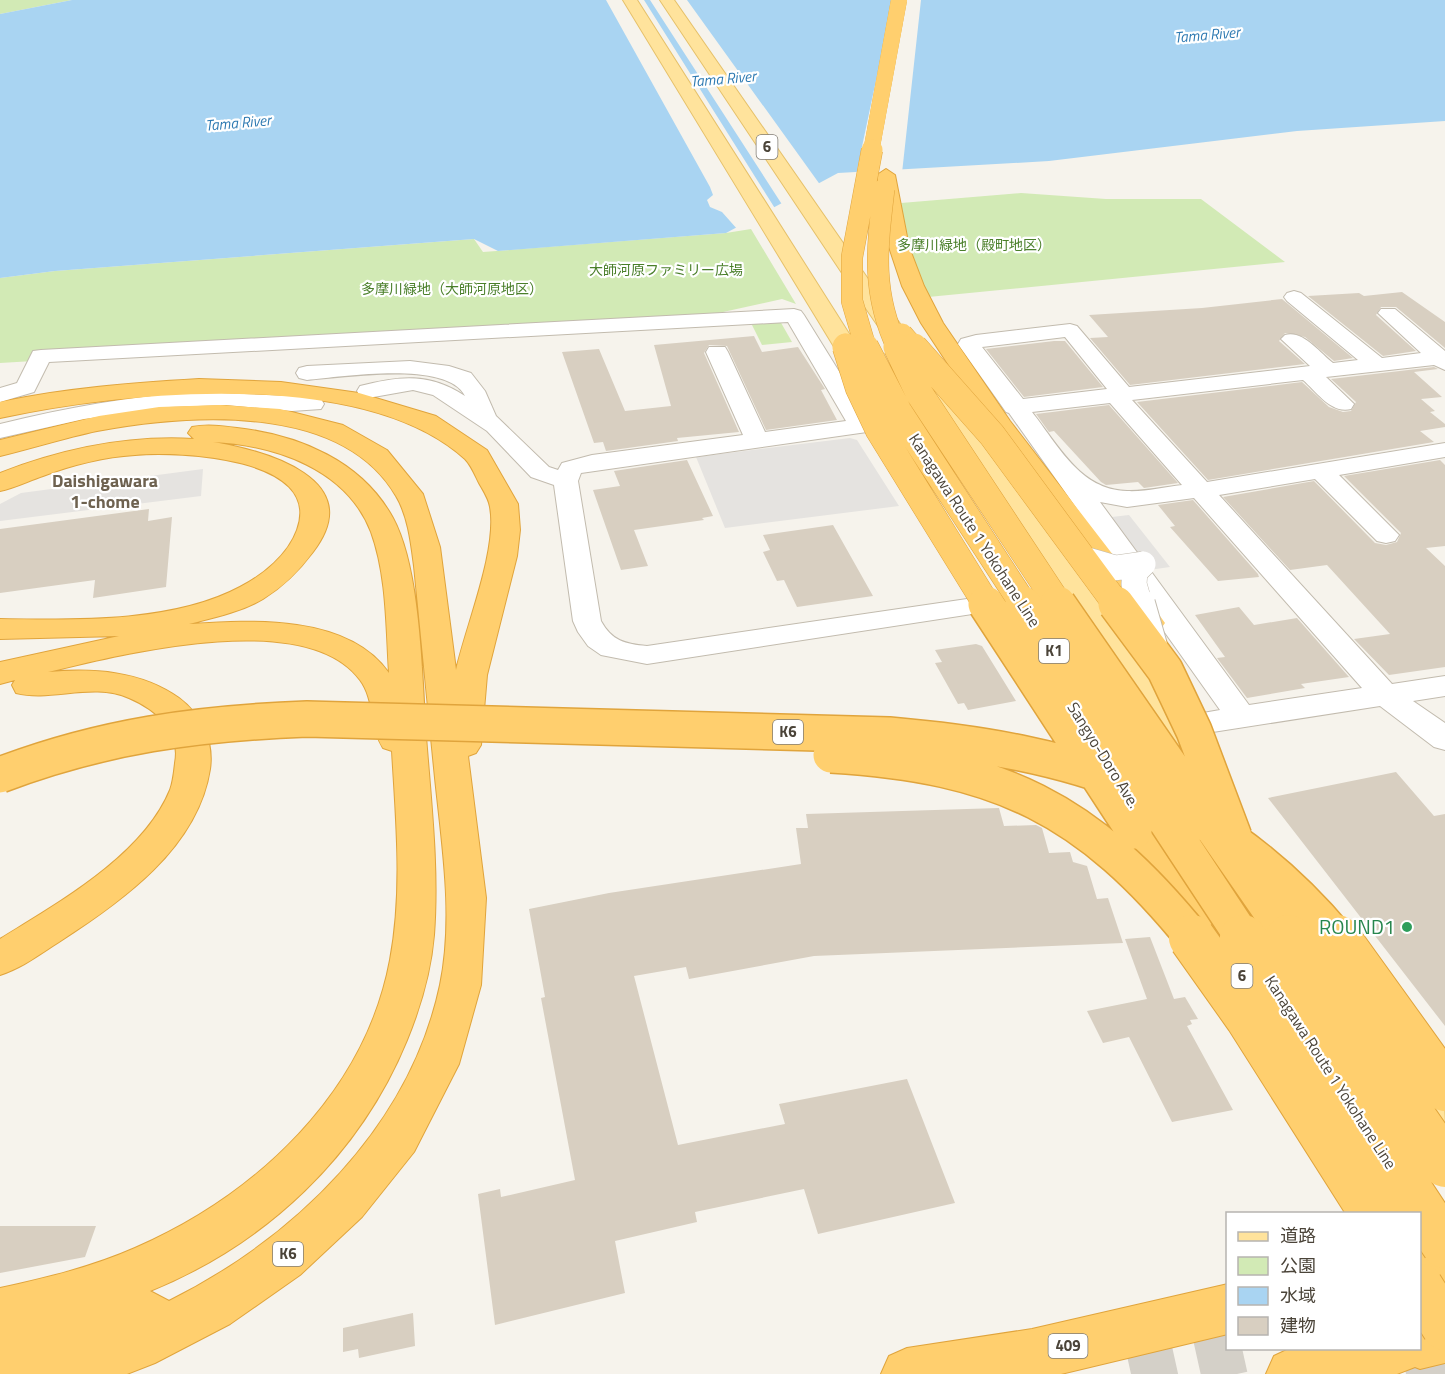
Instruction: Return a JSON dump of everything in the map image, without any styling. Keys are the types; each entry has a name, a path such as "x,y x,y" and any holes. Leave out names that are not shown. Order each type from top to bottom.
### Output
{"highway":[{"name":"Kanagawa Route 1 Yokohane Line","path":"899,0 852,257 855,318 868,356 893,403 1445,1245"},
{"name":"Kanagawa Route 1 Yokohane Line","path":"914,0 886,175 874,295 900,358 944,435 1445,1164"},
{"path":"886,175 899,247 920,300 973,387 1063,489 1180,666 1187,683 1189,699 1173,727"},
{"path":"852,257 842,287 840,311 851,370 858,389 974,586 1134,831 1341,1135"},
{"path":"874,295 897,328 970,408 1152,650 1177,691 1252,883"},
{"path":"0,410 77,396 166,388 247,388 318,393 379,404 407,412 449,433 480,458 499,487 506,521 500,563 465,710 465,756 473,833 467,898"},
{"name":"K6","path":"0,448 56,431 126,417 195,411 231,412 264,415 319,427 360,444 389,465 410,495 426,555 467,898 469,931 465,968 444,1049 425,1093 396,1143 358,1192 308,1239 243,1287 176,1326 100,1361 57,1374"},
{"path":"0,472 64,450 118,439 175,433 214,433 268,441 305,453 336,470 356,487 373,508 381,524 397,580 407,692 415,866 414,930 404,989 382,1048 349,1108 298,1168 234,1220 194,1246 147,1270 99,1289 48,1304 0,1313"},
{"path":"0,483 59,461 102,451 147,447 193,448 242,456 276,468 302,484 315,507 311,533 294,560 261,586 216,607 162,622 130,626 69,630 0,629"},
{"path":"0,674 126,646 210,632 269,630 296,632 335,644 367,666 384,695 394,736 415,866"},
{"path":"0,690 62,681 92,680 143,691 162,700 188,727 193,745 194,765 191,785 181,806 166,829 144,853 88,902 0,958"},
{"name":"K6","path":"0,775 79,746 120,736 198,724 282,718 352,718 889,735 938,738 1029,752 1113,775 1154,792 1190,810 1251,852 1293,888 1321,919 1445,1088"},
{"name":"K6","path":"0,799 64,774 138,754 219,743 273,740 347,739 839,755 916,763 989,781 1023,795 1081,828 1112,850 1164,903 1223,978 1372,1212"},
{"path":"0,1360 66,1347 127,1326 190,1299 247,1268 305,1226 352,1183 394,1130 444,1049"},
{"path":"1421,1264 1445,1258"},
{"path":"1421,1290 1445,1327"},
{"name":"409","path":"908,1374 1032,1354 1226,1309"},
{"path":"1421,1343 1445,1337"},
{"path":"1292,1374 1390,1350"}],"main road":[{"name":"Sangyo-Doro Ave.","path":"630,0 815,298 873,419 1009,600 1388,1212"},
{"name":"6","path":"667,0 874,295 945,403 1445,1118"},
{"path":"1421,1267 1445,1305"}],"street":[{"path":"1294,297 1377,365"},
{"path":"1388,313 1443,360"},
{"path":"0,395 27,387 41,356 794,315 873,419"},
{"path":"1242,718 1063,489 1014,407 969,344 976,341 1070,330 1119,395 1198,490 1385,695 1445,739"},
{"path":"1292,339 1343,404"},
{"path":"717,352 757,440"},
{"path":"1014,407 1377,365 1443,360"},
{"path":"307,373 434,369 464,378 474,393 486,420"},
{"path":"368,391 413,383 430,386 486,420 540,472 566,481"},
{"path":"0,431 63,415 146,401 228,398 313,404"},
{"path":"945,403 714,450 592,462 571,468 566,481 587,621 593,635 610,651 647,655 1009,600"},
{"path":"1063,489 1127,499 1198,490 1445,450"},
{"path":"1321,471 1386,535"},
{"path":"1084,559 1115,567 1143,564 1135,572 1134,584 1152,650"},
{"path":"1094,740 1445,686"}],"green space":[{"path":"0,0 72,0 0,14"},
{"name":"多摩川緑地（殿町地区）","path":"1021,193 1106,199 1201,199 1285,262 918,298 901,203"},
{"name":"多摩川緑地（大師河原地区）","path":"751,229 796,304 782,299 673,323 0,363 0,278 55,271 474,239 483,252 726,233"},
{"path":"776,314 792,342 762,345 747,315"}],"shaded area":[{"path":"850,438 857,440 899,506 725,528 696,457"},
{"path":"203,469 201,496 0,521 0,504 21,493"},
{"path":"1129,515 1170,567 1142,571 1103,518"}],"water":[{"name":"Tama River","path":"72,0 1445,0 1445,121 1297,131 1049,161 838,173 726,233 498,251 474,239 55,271 0,278 0,14"}],"pier":[{"path":"606,0 644,0 776,210 738,230 722,212 710,207 707,200 713,195 710,187"},
{"path":"650,0 687,0 821,186 783,206"},
{"path":"893,0 921,0 902,173 856,175"}],"building":[{"path":"1402,292 1445,322 1445,348 1396,307 1381,307 1376,315 1416,351 1383,356 1308,296 1359,293 1364,296"},
{"path":"1282,299 1353,358 1334,361 1305,337 1285,333 1279,341 1305,364 1130,385 1090,338 1108,337 1089,315 1202,308"},
{"path":"754,336 762,352 798,347 825,389 821,390 837,420 766,430 727,346 709,345 704,353 739,432 677,438 678,441 606,451 603,442 594,443 562,352 599,349 625,411 671,406 654,345"},
{"path":"1065,341 1103,387 1024,397 986,349"},
{"path":"1434,367 1438,369 1414,372 1442,397 1421,399 1435,411 1430,412 1445,424 1445,427 1420,431 1434,442 1208,480 1137,402 1302,382 1329,407 1343,412 1351,411 1356,402 1331,379"},
{"path":"1109,405 1178,483 1144,488 1138,482 1106,485 1054,431 1049,432 1036,414"},
{"path":"687,460 713,516 702,518 704,520 634,530 648,566 621,570 593,490 620,486 614,471"},
{"path":"1440,460 1445,465 1445,546 1426,548 1445,566 1445,667 1389,675 1354,639 1390,634 1327,565 1290,570 1223,497 1314,481 1375,543 1386,545 1397,542 1401,533 1344,476"},
{"path":"1193,500 1259,577 1218,581 1170,527 1175,526 1158,505"},
{"path":"149,509 148,521 172,517 166,587 93,598 95,580 0,593 0,529"},
{"path":"833,525 873,596 797,607 784,580 777,581 763,552 770,550 763,535"},
{"path":"1239,607 1254,625 1297,618 1349,677 1301,684 1305,688 1247,698 1217,658 1225,657 1195,615"},
{"path":"976,644 982,646 1016,701 968,710 964,703 958,704 935,663 942,662 935,650"},
{"name":"ROUND1","path":"1396,772 1434,816 1445,814 1445,1026 1268,798"},
{"path":"999,808 1004,826 1036,825 1042,828 1049,853 1070,852 1073,862 1087,866 1097,899 1108,898 1123,943 814,956 689,979 686,967 634,976 678,1145 785,1124 779,1104 907,1079 955,1203 818,1234 804,1189 695,1212 697,1222 615,1241 625,1293 495,1325 478,1194 500,1189 501,1197 575,1180 541,998 545,997 529,909 609,893 801,864 796,828 808,828 806,814"},
{"path":"1150,937 1174,999 1185,997 1198,1019 1190,1020 1192,1024 1187,1026 1233,1110 1172,1122 1129,1037 1103,1043 1087,1011 1147,999 1125,939"},
{"path":"0,1226 96,1226 85,1257 0,1273"},
{"path":"413,1313 415,1346 359,1358 358,1349 343,1352 343,1328"}],"tunnel":[{"path":"1131,1374 1239,1350"},
{"path":"1406,1374 1445,1365"}],"place":[{"name":"ROUND1","path":"1407,927"}],"district":[{"name":"Daishigawara 1-chome","path":"105,491"}],"park label":[{"name":"大師河原ファミリー広場","path":"666,270"}]}
